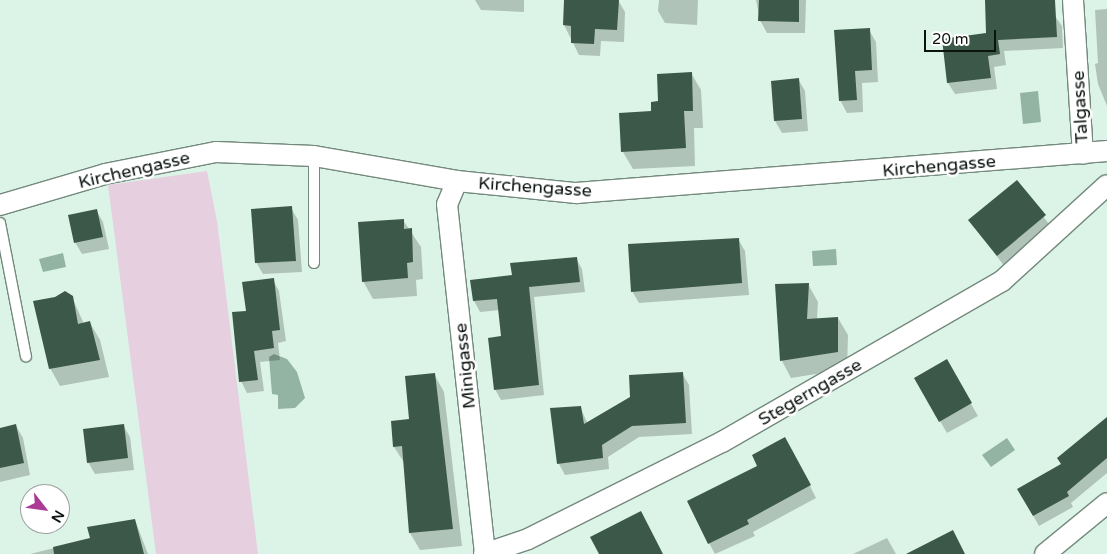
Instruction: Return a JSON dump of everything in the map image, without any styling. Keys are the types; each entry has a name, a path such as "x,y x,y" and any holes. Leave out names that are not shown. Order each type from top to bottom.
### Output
{"street":[{"name":"Talgasse","path":"1073,0 1083,154"},
{"name":"Kirchengasse","path":"0,205 104,174 216,152 314,156 457,181 576,193 1107,151"},
{"name":"Minigasse","path":"457,181 447,204 485,554"},
{"name":"Stegerngasse","path":"485,554 528,539 722,442 1002,281 1107,185"},
{"path":"1045,554 1107,503"}],"lane":[{"path":"314,156 314,263"},
{"path":"0,223 26,357"}],"shaded area":[{"path":"1038,91 1041,122 1023,124 1020,93"},
{"path":"207,171 217,221 258,554 156,554 108,185"},
{"path":"836,249 837,265 813,266 812,251"},
{"path":"63,253 66,267 43,272 39,259"},
{"path":"274,354 287,359 297,372 305,398 295,408 278,409 278,395 272,394 269,357"},
{"path":"1007,438 1015,450 991,467 982,455"}],"building":[{"path":"564,0 619,0 617,30 595,29 594,44 571,43 571,26 563,25"},
{"path":"759,0 799,0 799,22 758,21"},
{"path":"985,0 1055,0 1057,37 998,40 1000,54 988,56 991,78 947,83 942,39 986,33"},
{"path":"870,28 872,70 855,71 857,100 839,101 834,30"},
{"path":"692,72 693,111 684,111 686,148 621,152 619,113 651,111 651,102 658,101 657,74"},
{"path":"799,78 802,119 774,121 771,81"},
{"path":"1017,180 1046,215 997,256 968,220"},
{"path":"292,206 296,261 255,263 251,209"},
{"path":"97,209 103,237 74,243 68,215"},
{"path":"404,219 404,229 412,228 413,262 407,263 408,278 362,282 358,222"},
{"path":"739,238 742,283 631,292 628,244"},
{"path":"577,257 580,282 529,287 539,385 494,390 488,338 501,336 497,299 473,301 470,280 512,275 510,263"},
{"path":"274,278 280,330 272,331 274,348 254,351 258,380 239,382 232,312 246,311 242,282"},
{"path":"809,283 807,319 838,317 838,352 780,361 775,284"},
{"path":"65,291 73,296 78,324 90,321 100,360 49,369 33,301 55,297"},
{"path":"947,359 972,403 939,422 914,378"},
{"path":"683,372 686,423 632,426 602,445 603,458 557,464 550,408 581,406 584,424 630,397 629,375"},
{"path":"435,373 453,529 409,533 402,446 393,447 391,421 409,419 405,376"},
{"path":"1107,417 1107,458 1067,492 1069,496 1033,516 1017,489 1061,464 1057,458"},
{"path":"16,424 24,463 0,468 0,428"},
{"path":"124,424 128,458 87,463 83,429"},
{"path":"785,437 811,485 747,520 749,524 708,544 687,501 757,466 752,455"},
{"path":"641,511 663,554 599,554 590,537"},
{"path":"135,519 144,554 54,554 53,547 90,538 87,527"},
{"path":"953,530 965,554 906,554"}]}
